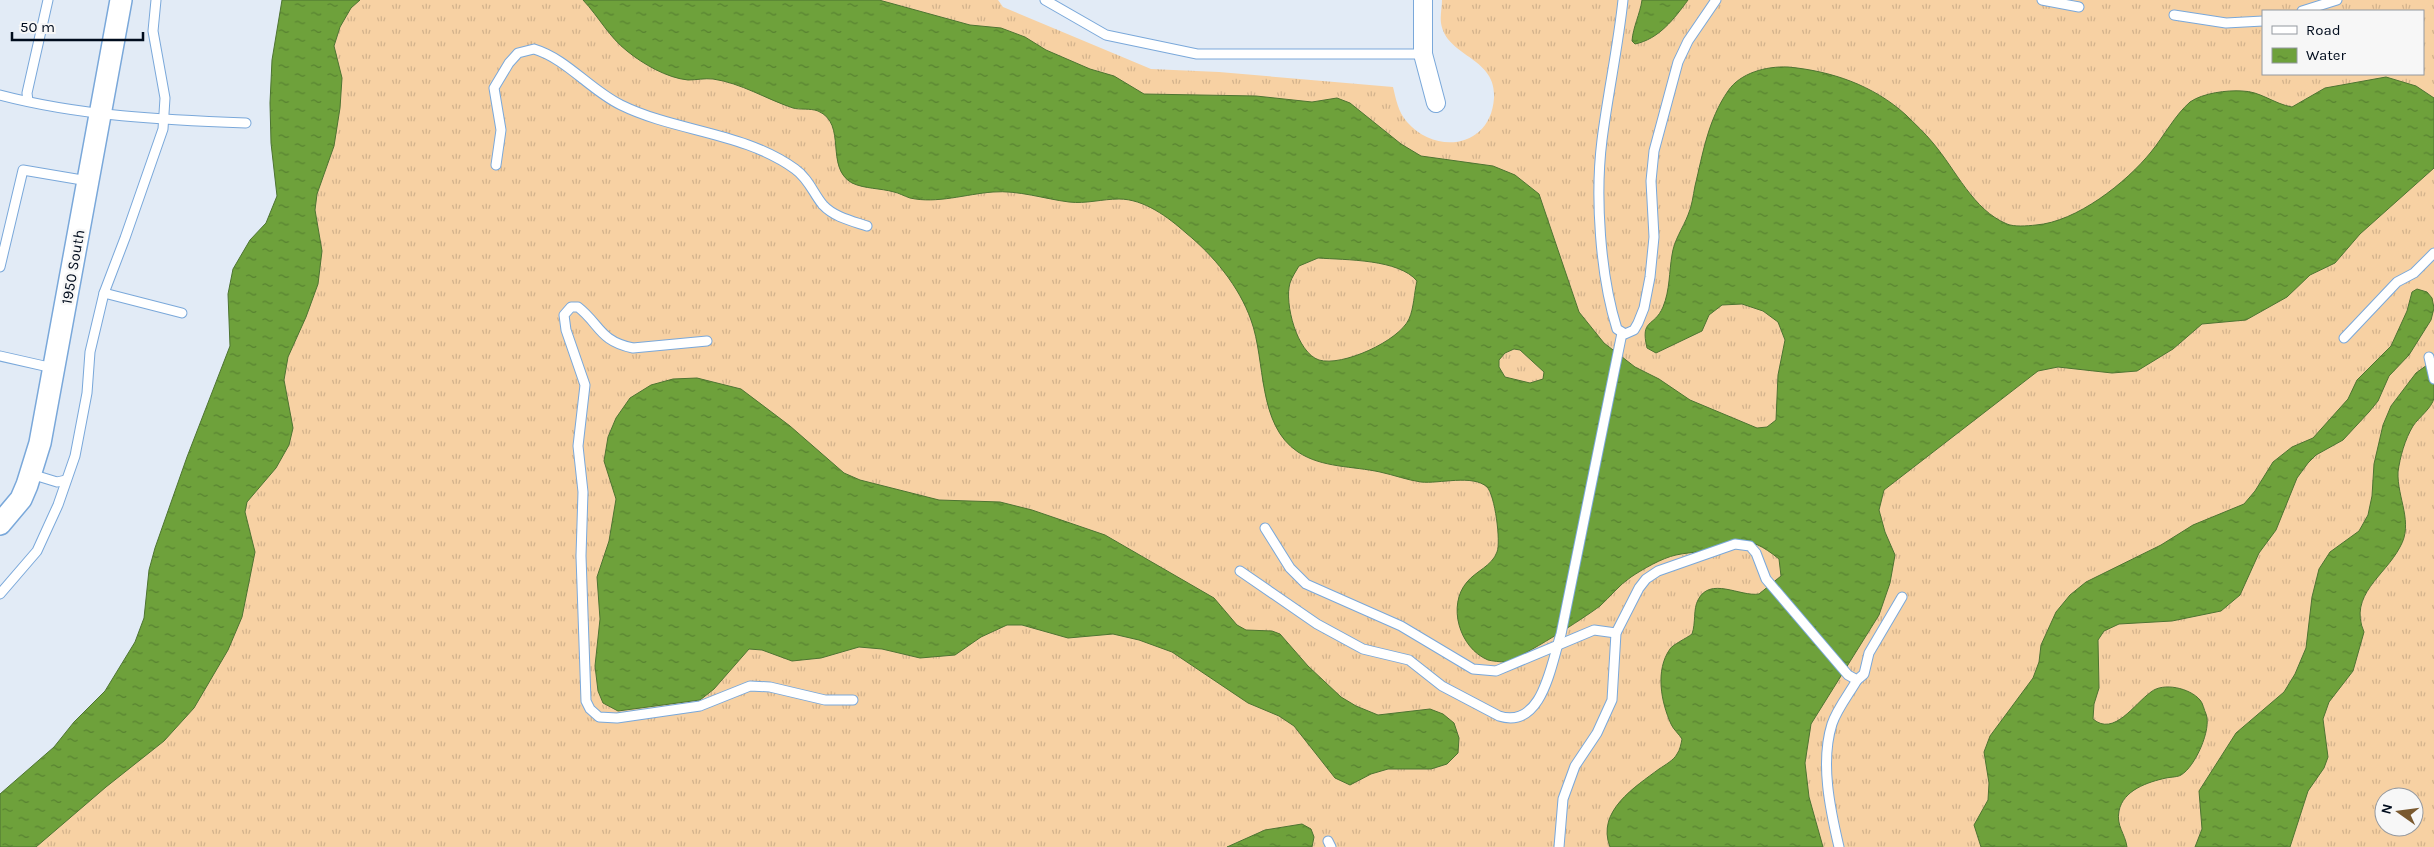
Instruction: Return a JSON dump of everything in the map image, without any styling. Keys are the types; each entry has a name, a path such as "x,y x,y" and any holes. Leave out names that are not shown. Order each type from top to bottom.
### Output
{"street":[{"name":"1950 South","path":"0,524 20,499 31,474 42,435 121,0"},
{"path":"1422,0 1424,54 1436,102"}],"lane":[{"path":"28,101 27,93 48,0"},
{"path":"0,594 37,551 58,505 75,456 87,393 90,352 104,293 163,129 165,98 153,31 156,0"},
{"path":"1045,0 1106,36 1197,54 1424,54"},
{"path":"1623,0 1602,141 1599,183 1608,296 1617,329 1622,333 1629,334 1634,330 1644,308 1653,251 1651,181 1654,151 1678,62 1688,41 1716,0"},
{"path":"2042,0 2079,8"},
{"path":"2305,10 2337,0"},
{"path":"2174,15 2226,23 2262,21"},
{"path":"496,164 501,130 494,88 509,63 518,53 534,49 559,62 593,88 621,105 654,117 748,145 795,168 814,189 822,204 833,213 867,226"},
{"path":"0,95 101,113 164,120 246,123"},
{"path":"0,267 23,170 88,181"},
{"path":"2344,338 2397,282 2414,273 2434,253"},
{"path":"104,293 182,313"},
{"path":"707,341 633,348 619,344 605,336 578,307 570,307 564,315 566,330 585,385 578,446 583,492 581,556 586,701 590,709 599,717 617,718 700,706 750,686 770,687 825,700 853,700"},
{"path":"1240,571 1317,624 1363,649 1408,660 1442,686 1508,719 1524,716 1532,710 1541,694 1554,662 1622,333"},
{"path":"0,356 54,368"},
{"path":"2428,357 2434,379"},
{"path":"31,474 57,482 66,480"},
{"path":"1265,528 1290,568 1306,584 1401,626 1474,669 1496,671 1594,630 1616,633"},
{"path":"1559,847 1564,799 1576,766 1597,734 1612,700 1616,633 1639,588 1646,579 1667,566 1736,544 1746,544 1756,553 1766,580 1848,675 1857,680"},
{"path":"1839,847 1828,782 1827,743 1832,722 1857,680 1864,674 1869,653 1902,597"}],"green space":[{"path":"315,0 998,0 1003,7 1151,69 1219,72 1393,87 1399,110 1407,122 1419,133 1447,142 1461,141 1473,136 1483,127 1491,114 1494,98 1493,84 1488,74 1480,65 1452,43 1445,34 1441,23 1442,0 2434,0 2434,847 0,847 0,822 135,726 219,520"}],"water":[{"path":"282,0 360,0 351,8 340,27 334,46 342,78 340,108 334,146 317,194 315,210 322,251 318,284 288,357 284,380 293,428 289,445 276,468 247,502 245,512 255,552 242,617 228,650 194,708 164,741 106,787 36,847 0,847 0,794 54,747 74,722 105,691 135,642 144,618 149,570 155,548 187,457 230,346 228,294 233,269 250,240 266,223 277,196 271,143 270,103 272,60"},
{"path":"583,0 879,0 970,25 1001,28 1025,37 1046,50 1090,69 1114,76 1144,94 1256,96 1312,102 1337,98 1350,103 1401,144 1421,156 1493,166 1515,175 1539,194 1579,312 1604,343 1635,367 1659,379 1690,400 1757,428 1767,427 1776,420 1778,375 1785,340 1778,322 1763,311 1742,304 1722,305 1709,315 1702,331 1656,353 1647,348 1645,338 1647,327 1659,314 1665,301 1673,250 1690,208 1711,125 1728,91 1746,75 1763,69 1780,67 1804,69 1851,81 1880,95 1906,115 1927,136 1984,209 1995,218 2013,226 2051,222 2067,217 2099,199 2141,164 2179,113 2190,102 2208,94 2222,92 2249,92 2292,107 2325,88 2386,77 2416,86 2434,98 2434,168 2360,234 2335,263 2310,275 2287,297 2246,320 2202,324 2173,349 2137,371 2112,373 2058,367 2038,371 1884,490 1879,510 1885,532 1895,555 1890,583 1879,615 1811,724 1805,763 1809,797 1823,847 1610,847 1607,834 1608,822 1620,801 1674,758 1680,749 1682,739 1672,726 1662,696 1662,666 1670,649 1692,634 1698,600 1703,593 1710,589 1718,588 1759,594 1781,576 1779,559 1750,542 1733,542 1698,552 1671,556 1631,577 1600,606 1538,646 1505,662 1488,660 1478,654 1463,636 1457,614 1461,591 1471,578 1488,565 1497,552 1496,519 1492,499 1487,487 1481,483 1465,480 1421,482 1380,472 1327,464 1298,452 1285,440 1275,426 1265,391 1256,336 1240,295 1206,251 1171,221 1155,210 1128,200 1113,199 1075,202 1060,201 1022,193 993,192 920,200 898,193 857,185 844,176 839,167 835,135 827,117 818,111 793,108 723,81 680,79 656,70 627,51 609,33","holes":["1318,258 1371,262 1398,268 1409,274 1417,281 1409,319 1394,336 1355,356 1329,361 1319,360 1311,356 1304,348 1294,326 1289,292 1290,283 1299,266","1514,349 1520,350 1544,372 1543,379 1530,383 1505,377 1499,367 1499,360 1505,353"]},
{"path":"1642,0 1688,0 1659,33 1635,44 1632,41"},
{"path":"2417,289 2427,292 2432,298 2434,308 2431,320 2409,355 2389,376 2378,401 2369,412 2343,440 2316,455 2297,478 2276,530 2259,553 2240,595 2221,611 2172,621 2119,624 2104,631 2098,640 2099,688 2094,704 2093,719 2101,724 2116,722 2124,717 2144,697 2162,687 2190,692 2202,703 2207,721 2207,729 2201,747 2192,764 2180,776 2159,780 2137,788 2121,804 2118,816 2127,847 1981,847 1974,825 1988,800 1989,783 1984,752 1990,736 2033,678 2039,662 2041,645 2056,612 2070,595 2086,582 2161,545 2193,525 2244,504 2255,491 2273,462 2292,447 2313,438 2348,399 2357,380 2391,346 2407,311 2412,292"},
{"path":"2434,360 2433,402 2410,431 2403,448 2399,466 2398,482 2405,520 2404,538 2400,547 2364,596 2360,619 2364,632 2353,671 2329,702 2323,719 2328,757 2324,768 2308,791 2290,847 2195,847 2202,829 2199,791 2236,733 2284,692 2295,674 2306,648 2312,597 2319,569 2330,552 2359,531 2368,515 2372,496 2374,464 2383,425 2391,406 2416,373"},
{"path":"697,378 741,389 790,426 844,473 860,480 939,500 1000,502 1032,510 1105,535 1214,598 1237,625 1246,630 1272,631 1280,634 1308,666 1341,697 1356,706 1378,715 1430,709 1443,714 1454,723 1459,738 1458,753 1447,764 1431,769 1388,769 1371,774 1350,785 1335,778 1294,726 1279,716 1248,703 1172,652 1139,640 1113,634 1068,638 1022,625 1007,625 981,637 955,655 920,658 882,649 859,647 821,658 792,661 762,650 749,649 714,689 700,700 618,711 603,703 598,691 595,666 600,619 597,577 609,541 616,499 604,461 608,437 616,418 630,398 651,385 673,379"},
{"path":"1302,824 1311,829 1314,837 1312,847 1227,847 1265,830"}]}
